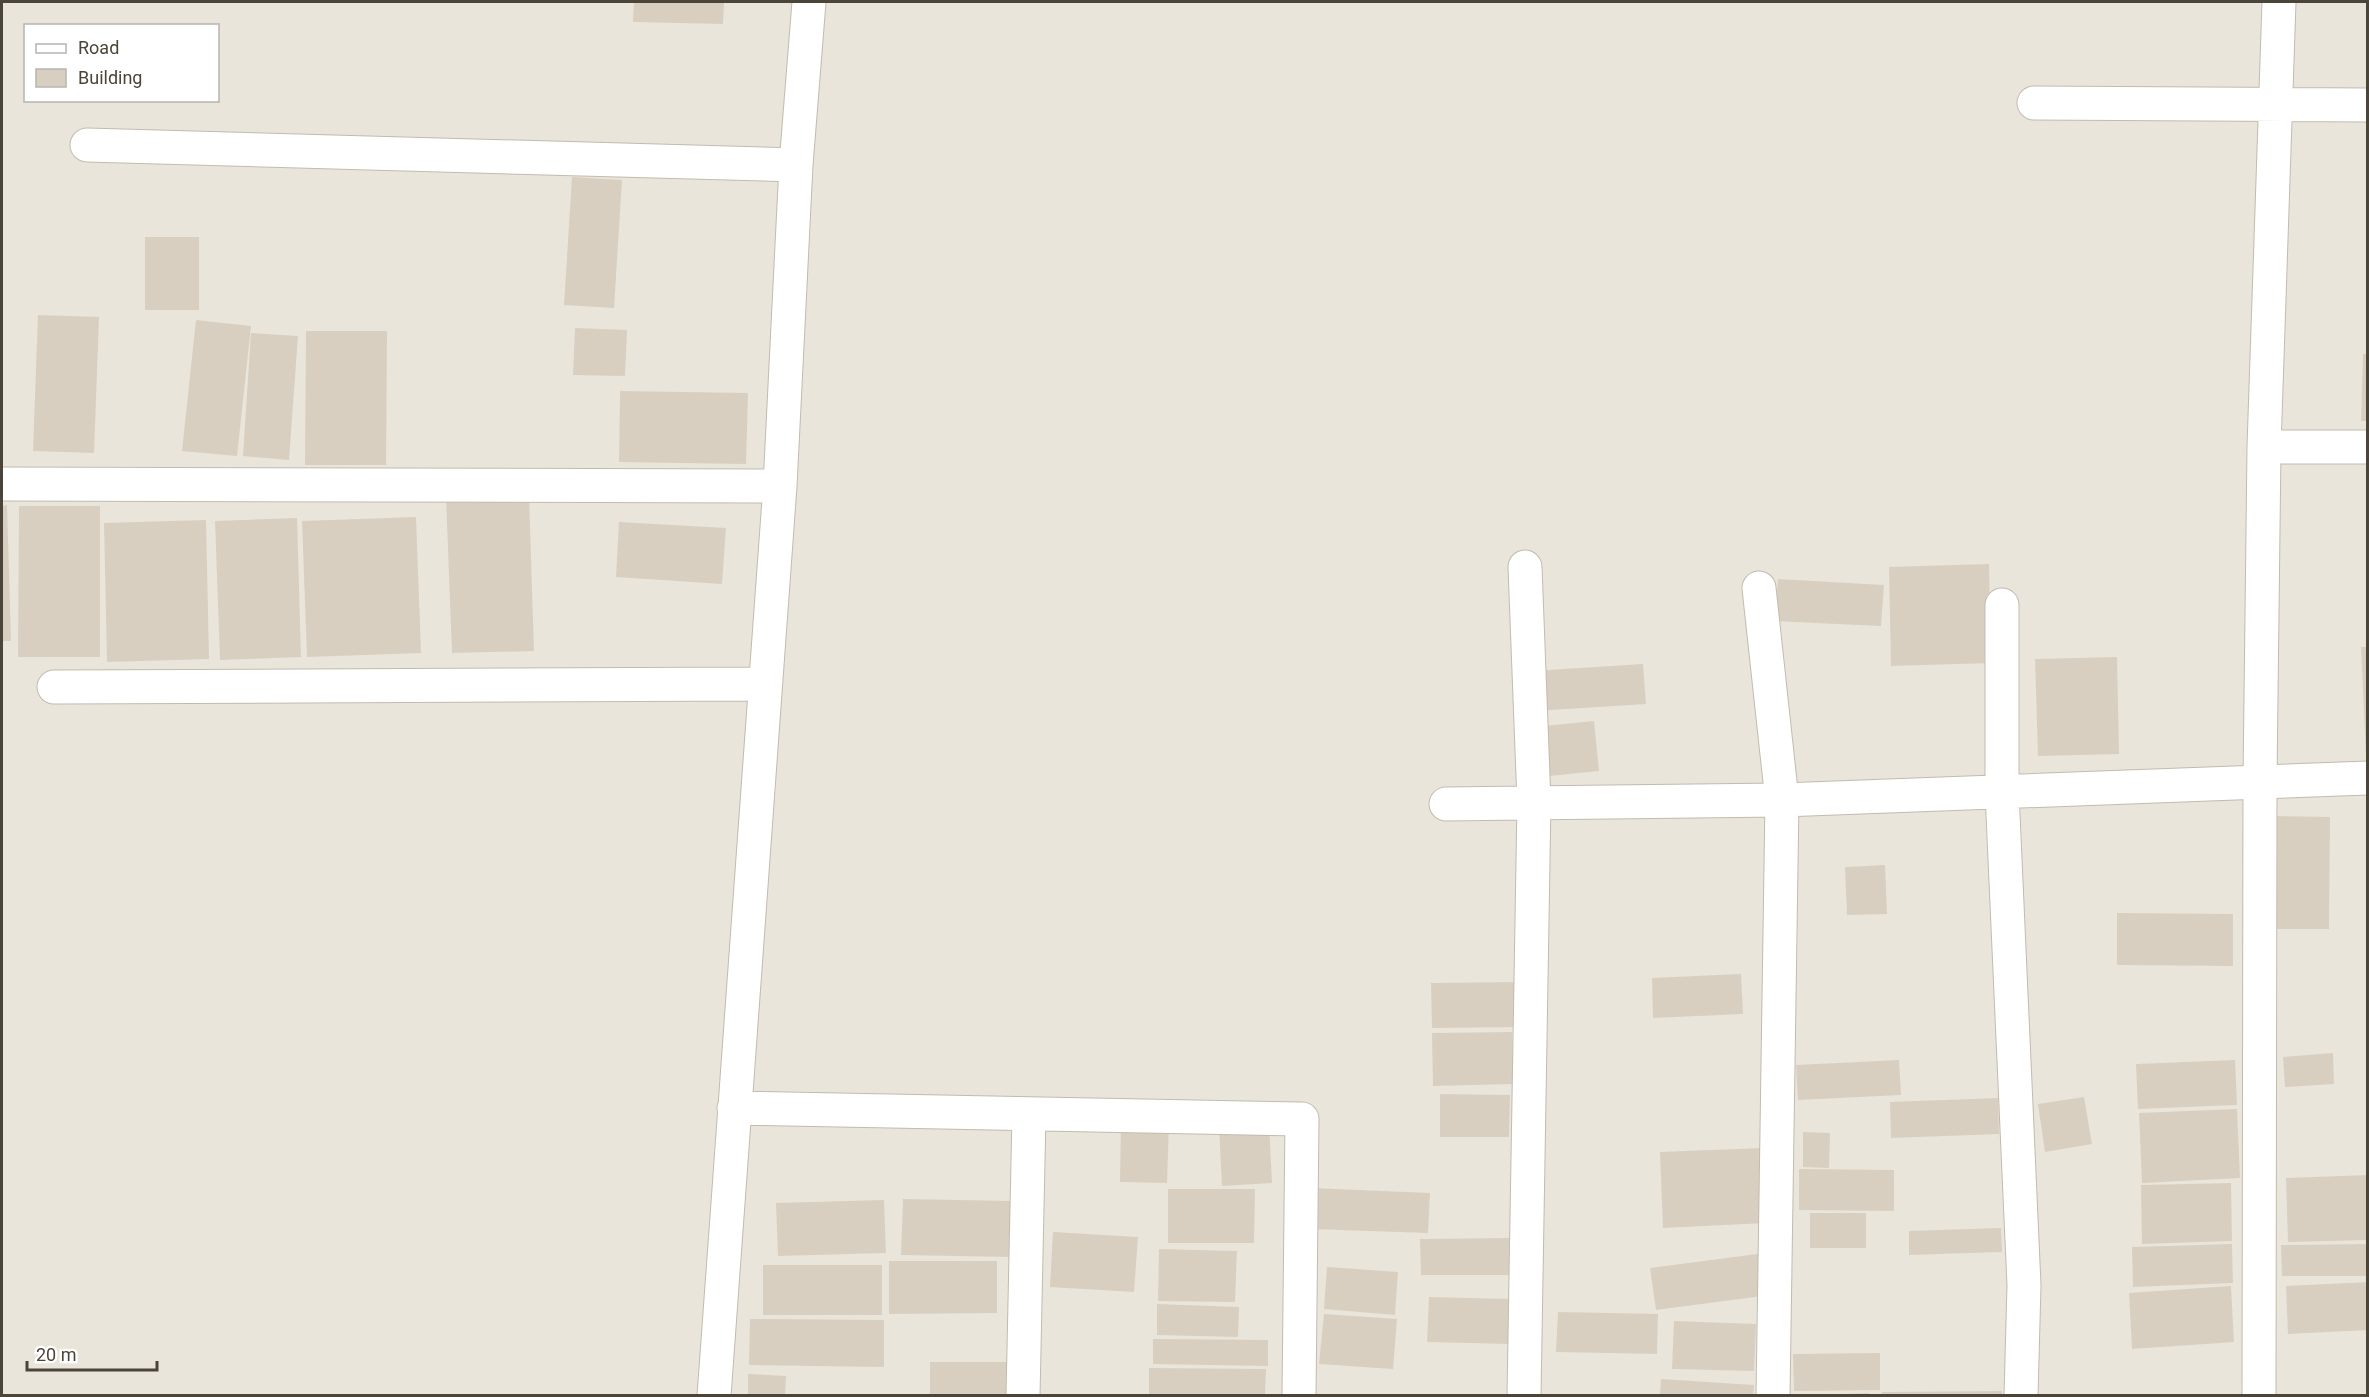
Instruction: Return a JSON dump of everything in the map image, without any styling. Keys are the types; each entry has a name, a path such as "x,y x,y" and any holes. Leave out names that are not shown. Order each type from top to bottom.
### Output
{"street":[{"path":"714,1395 780,486 796,165 809,2"},
{"path":"2259,1395 2260,781 2264,447 2279,2"},
{"path":"2034,103 2367,105"},
{"path":"87,145 796,165"},
{"path":"2264,447 2367,447"},
{"path":"2,484 780,486"},
{"path":"1524,1395 1534,802 1525,567"},
{"path":"1759,588 1782,800 1773,1395"},
{"path":"2002,605 2002,792 2024,1286 2021,1395"},
{"path":"54,687 764,684"},
{"path":"1446,804 1782,800 2367,778"},
{"path":"734,1108 1302,1119 1299,1395"},
{"path":"1023,1395 1029,1114"}],"shaded area":[{"path":"2,2 2367,2 2367,1395 2,1395"}],"building":[{"path":"634,2 724,2 723,24 633,22"},
{"path":"572,177 622,180 614,308 564,305"},
{"path":"145,237 199,237 199,310 145,310"},
{"path":"38,315 99,317 94,453 33,451"},
{"path":"196,320 251,326 237,456 182,451"},
{"path":"575,328 627,330 625,376 573,375"},
{"path":"306,331 387,331 386,465 305,465"},
{"path":"251,333 298,336 289,460 243,456"},
{"path":"2363,354 2368,354 2368,421 2361,421"},
{"path":"620,391 748,393 746,464 619,462"},
{"path":"529,495 534,651 452,653 446,497"},
{"path":"7,505 11,641 2,641 2,506"},
{"path":"19,506 100,506 100,657 18,657"},
{"path":"416,517 421,653 307,657 302,521"},
{"path":"297,518 301,657 220,660 215,521"},
{"path":"206,520 209,659 107,662 104,523"},
{"path":"619,522 726,528 722,584 616,577"},
{"path":"1989,564 1991,663 1891,666 1889,567"},
{"path":"1778,579 1884,585 1881,626 1775,621"},
{"path":"2361,647 2368,647 2368,755 2366,755"},
{"path":"2117,657 2119,754 2038,756 2035,659"},
{"path":"1643,664 1646,704 1535,711 1532,671"},
{"path":"1594,721 1599,771 1549,776 1544,726"},
{"path":"2276,816 2330,817 2329,929 2275,929"},
{"path":"1885,865 1887,914 1847,915 1845,867"},
{"path":"2117,913 2233,914 2233,966 2117,965"},
{"path":"1741,974 1743,1014 1653,1018 1652,978"},
{"path":"1519,982 1520,1027 1432,1028 1431,983"},
{"path":"1512,1032 1513,1084 1433,1086 1432,1033"},
{"path":"2333,1053 2334,1084 2285,1087 2283,1057"},
{"path":"1899,1060 1901,1095 1798,1100 1796,1065"},
{"path":"2235,1060 2237,1105 2138,1109 2136,1064"},
{"path":"1440,1094 1510,1095 1509,1137 1440,1137"},
{"path":"2084,1097 2092,1144 2045,1152 2038,1104"},
{"path":"1998,1098 1999,1134 1891,1138 1890,1102"},
{"path":"2237,1109 2240,1178 2142,1183 2139,1113"},
{"path":"1121,1120 1169,1122 1167,1183 1120,1182"},
{"path":"1269,1124 1272,1183 1222,1186 1219,1126"},
{"path":"1803,1132 1830,1133 1829,1168 1803,1167"},
{"path":"1763,1148 1766,1223 1663,1228 1660,1152"},
{"path":"1799,1169 1894,1170 1894,1211 1799,1210"},
{"path":"2368,1175 2368,1240 2288,1242 2286,1178"},
{"path":"2231,1183 2232,1241 2142,1244 2141,1185"},
{"path":"1312,1188 1430,1193 1428,1233 1310,1229"},
{"path":"1168,1189 1255,1189 1254,1243 1168,1243"},
{"path":"903,1199 1012,1201 1011,1257 901,1255"},
{"path":"884,1200 886,1253 778,1256 776,1203"},
{"path":"1810,1213 1866,1213 1866,1248 1810,1248"},
{"path":"2001,1228 2002,1252 1909,1255 1909,1231"},
{"path":"1053,1232 1138,1237 1134,1292 1050,1287"},
{"path":"1509,1238 1509,1275 1421,1275 1420,1239"},
{"path":"2232,1244 2233,1283 2133,1287 2132,1247"},
{"path":"2368,1244 2368,1276 2282,1276 2281,1245"},
{"path":"1159,1249 1237,1251 1235,1302 1158,1301"},
{"path":"1765,1253 1770,1295 1656,1310 1650,1268"},
{"path":"889,1261 997,1261 997,1313 889,1314"},
{"path":"763,1265 882,1265 882,1315 763,1315"},
{"path":"1327,1267 1398,1272 1395,1315 1324,1309"},
{"path":"2368,1282 2368,1330 2288,1334 2286,1286"},
{"path":"2231,1286 2234,1342 2132,1349 2129,1293"},
{"path":"1429,1297 1511,1299 1511,1344 1427,1342"},
{"path":"1157,1304 1239,1307 1238,1337 1157,1335"},
{"path":"1558,1312 1658,1314 1657,1354 1556,1352"},
{"path":"1324,1314 1397,1319 1393,1369 1319,1364"},
{"path":"750,1319 884,1320 884,1367 749,1365"},
{"path":"1674,1321 1756,1324 1754,1371 1672,1369"},
{"path":"1153,1339 1268,1340 1268,1366 1153,1364"},
{"path":"1880,1353 1880,1390 1794,1391 1793,1354"},
{"path":"930,1362 1009,1362 1010,1396 930,1396"},
{"path":"1149,1368 1266,1369 1265,1396 1149,1396"},
{"path":"748,1374 786,1376 785,1396 748,1396"},
{"path":"1661,1379 1754,1385 1753,1396 1660,1396"},
{"path":"2002,1391 2002,1396 1882,1396 1882,1392"},
{"path":"1869,1393 1869,1396 1843,1396 1843,1394"}]}
